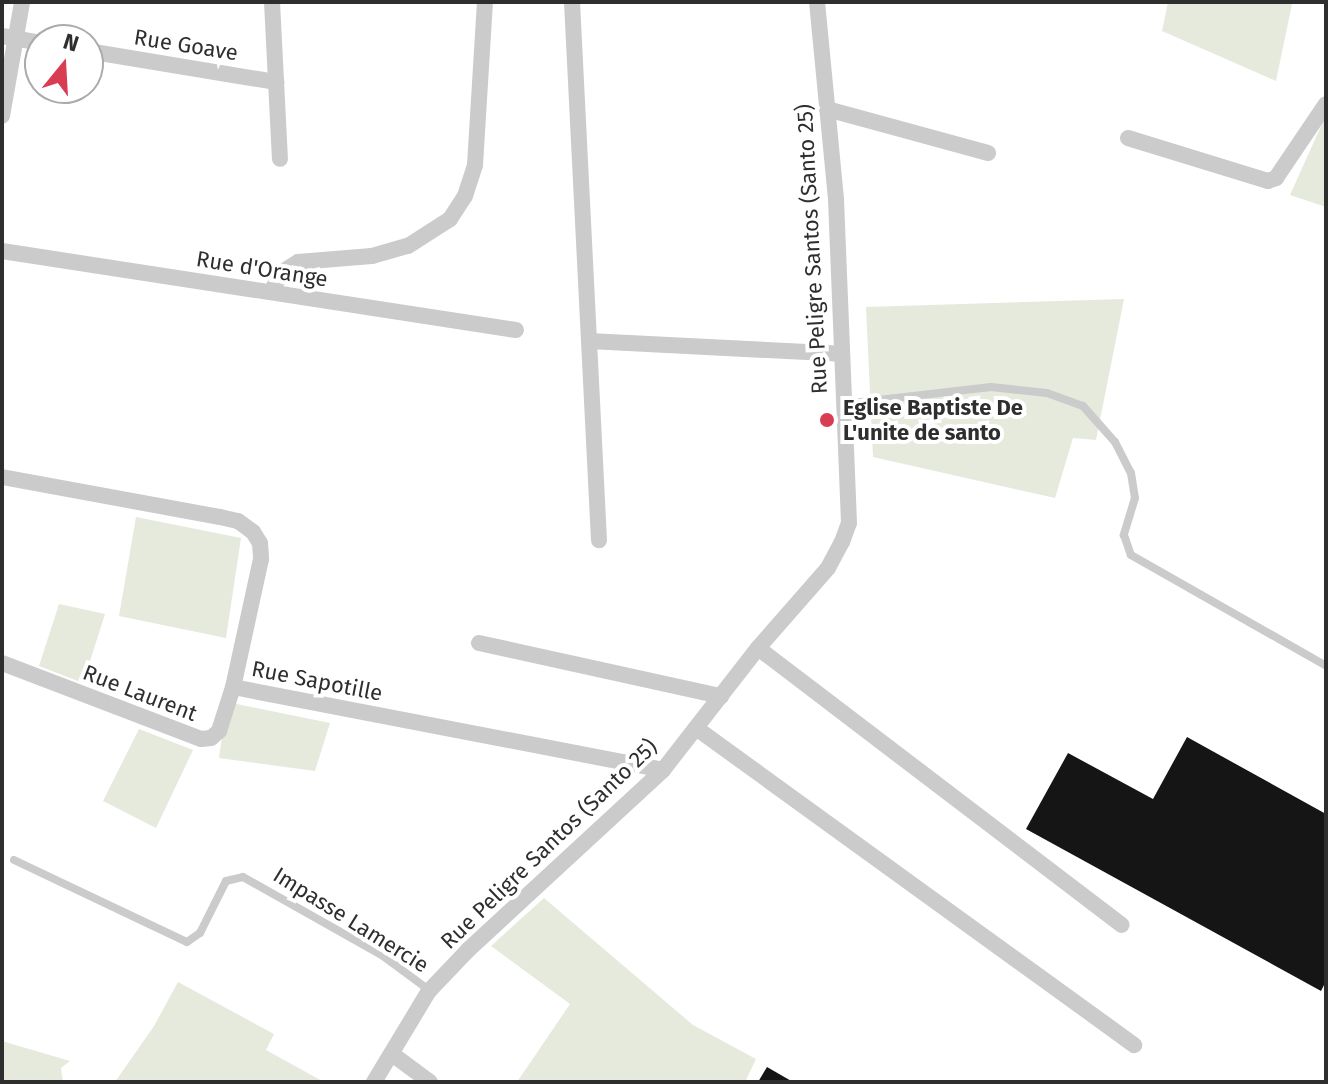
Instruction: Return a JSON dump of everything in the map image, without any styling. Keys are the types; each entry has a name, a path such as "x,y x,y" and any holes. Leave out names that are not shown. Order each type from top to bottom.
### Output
{"street":[{"path":"2,116 9,38 22,2"},
{"path":"272,2 280,159"},
{"path":"271,292 282,272 298,262 372,256 408,246 450,219 465,196 475,165 485,2"},
{"path":"572,2 599,540"},
{"name":"Rue Peligre Santos (Santo 25)","path":"374,1082 429,991 468,950 663,770 758,648 828,568 849,523 836,199 817,2"},
{"name":"Rue Goave","path":"104,54 276,82"},
{"path":"1128,138 1268,181 1276,178 1326,104"},
{"path":"827,109 988,153"},
{"name":"Rue d'Orange","path":"2,251 516,330"},
{"path":"589,341 842,354"},
{"name":"Rue Sapotille","path":"2,477 220,517 238,521 253,532 260,543 261,559 233,687 663,770"},
{"path":"479,643 721,696"},
{"path":"758,648 1121,925"},
{"name":"Rue Laurent","path":"2,663 201,739 211,738 219,731 233,687"},
{"path":"696,728 1134,1045"},
{"path":"392,1054 430,1082"}],"lane":[{"path":"844,404 991,387 1047,393 1083,406 1115,442 1131,473 1135,498 1124,535 1131,555 1326,666"},
{"name":"Impasse Lamercie","path":"14,860 187,942 200,933 226,881 243,877 383,956 429,991"}],"shaded area":[{"path":"1168,2 1292,4 1276,81 1162,31"},
{"path":"1326,115 1326,207 1290,195"},
{"path":"1124,299 1096,440 1073,438 1055,498 873,457 866,307"},
{"path":"136,517 241,538 226,638 119,616"},
{"path":"59,604 105,614 83,683 39,666"},
{"path":"227,702 330,723 315,771 219,758"},
{"path":"139,729 193,750 156,828 103,801"},
{"path":"544,898 693,1025 756,1059 745,1082 517,1082 570,1004 491,946"},
{"path":"178,982 274,1034 266,1050 324,1082 115,1082 154,1026"},
{"path":"2,1041 70,1061 61,1068 63,1082 2,1082"}],"building":[{"path":"1187,737 1326,814 1326,981 1321,991 1026,829 1068,753 1153,799"},
{"path":"767,1067 793,1082 758,1082"}],"place":[{"name":"Eglise Baptiste De L'unite de santo","path":"827,420"}]}
